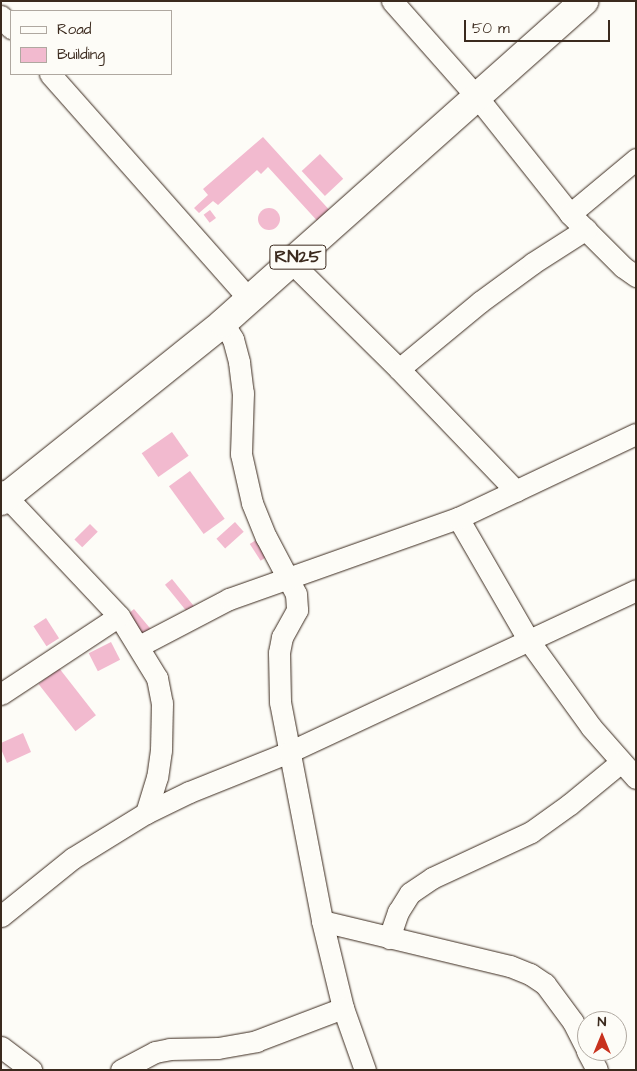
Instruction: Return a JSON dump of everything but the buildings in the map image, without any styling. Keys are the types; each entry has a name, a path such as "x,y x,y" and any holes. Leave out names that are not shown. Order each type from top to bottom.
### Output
{"main road":[{"name":"RN25","path":"3,496 223,323 584,1"}],"street":[{"path":"392,1 477,97 570,214 624,267 636,276"},
{"path":"1,16 10,27"},
{"path":"51,75 249,299"},
{"path":"570,214 636,159"},
{"path":"399,369 480,302 533,263 586,229"},
{"path":"292,263 399,369 516,491"},
{"path":"223,323 233,339 239,362 243,393 241,454 252,503 266,537 296,594 297,610 282,636 279,653 280,702 322,921 343,1008 365,1070"},
{"path":"139,646 229,600 458,518 636,434"},
{"path":"3,496 118,616 139,646 157,678 162,703 161,750 157,777 146,813"},
{"path":"458,518 528,641 591,727 636,778"},
{"path":"1,916 73,858 146,813 197,788 289,752 636,590"},
{"path":"1,694 118,616"},
{"path":"389,938 398,912 410,893 432,878 531,832 570,804 622,762"},
{"path":"322,921 510,966 530,974 545,984 577,1030"},
{"path":"121,1070 155,1052 170,1049 218,1048 256,1041 343,1008"},
{"path":"1,1047 31,1070"}]}
